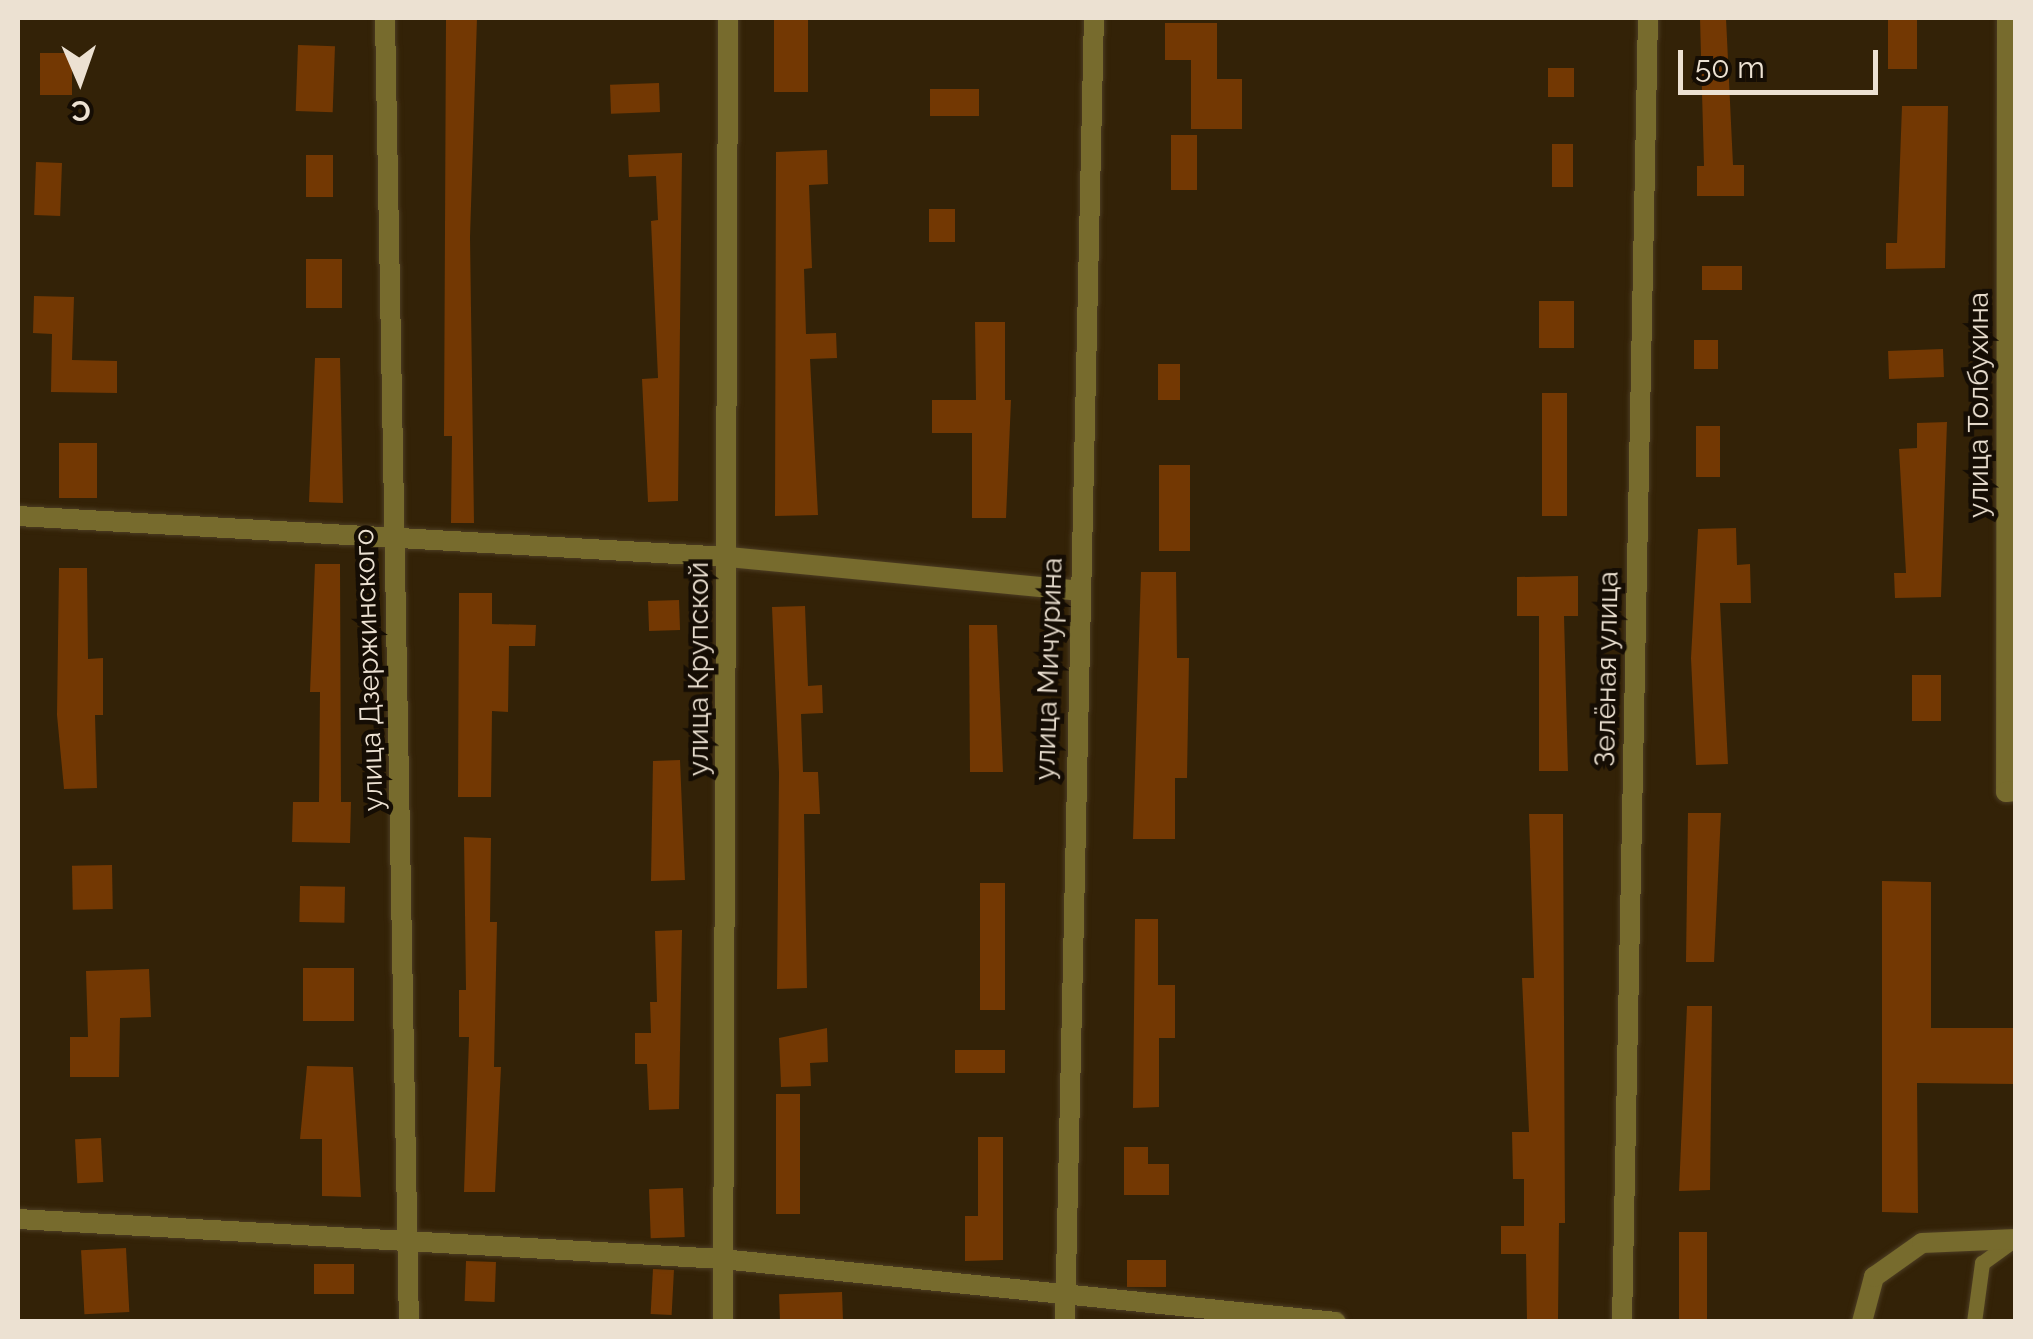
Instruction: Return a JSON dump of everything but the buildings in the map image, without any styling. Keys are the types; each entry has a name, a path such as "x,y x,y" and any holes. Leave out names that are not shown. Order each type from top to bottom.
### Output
{"street":[{"name":"улица Дзержинского","path":"385,18 409,1322"},
{"name":"улица Крупской","path":"723,1322 728,18"},
{"name":"улица Мичурина","path":"1065,1322 1094,18"},
{"name":"Зелёная улица","path":"1622,1322 1648,18"},
{"name":"улица Толбухина","path":"2007,18 2011,792"},
{"path":"18,516 728,557 1079,591"},
{"path":"18,1220 722,1259 1336,1322"},
{"path":"1862,1322 1874,1277 1922,1243 2015,1238"}],"lane":[{"path":"1974,1322 1982,1263 2015,1238"}]}
